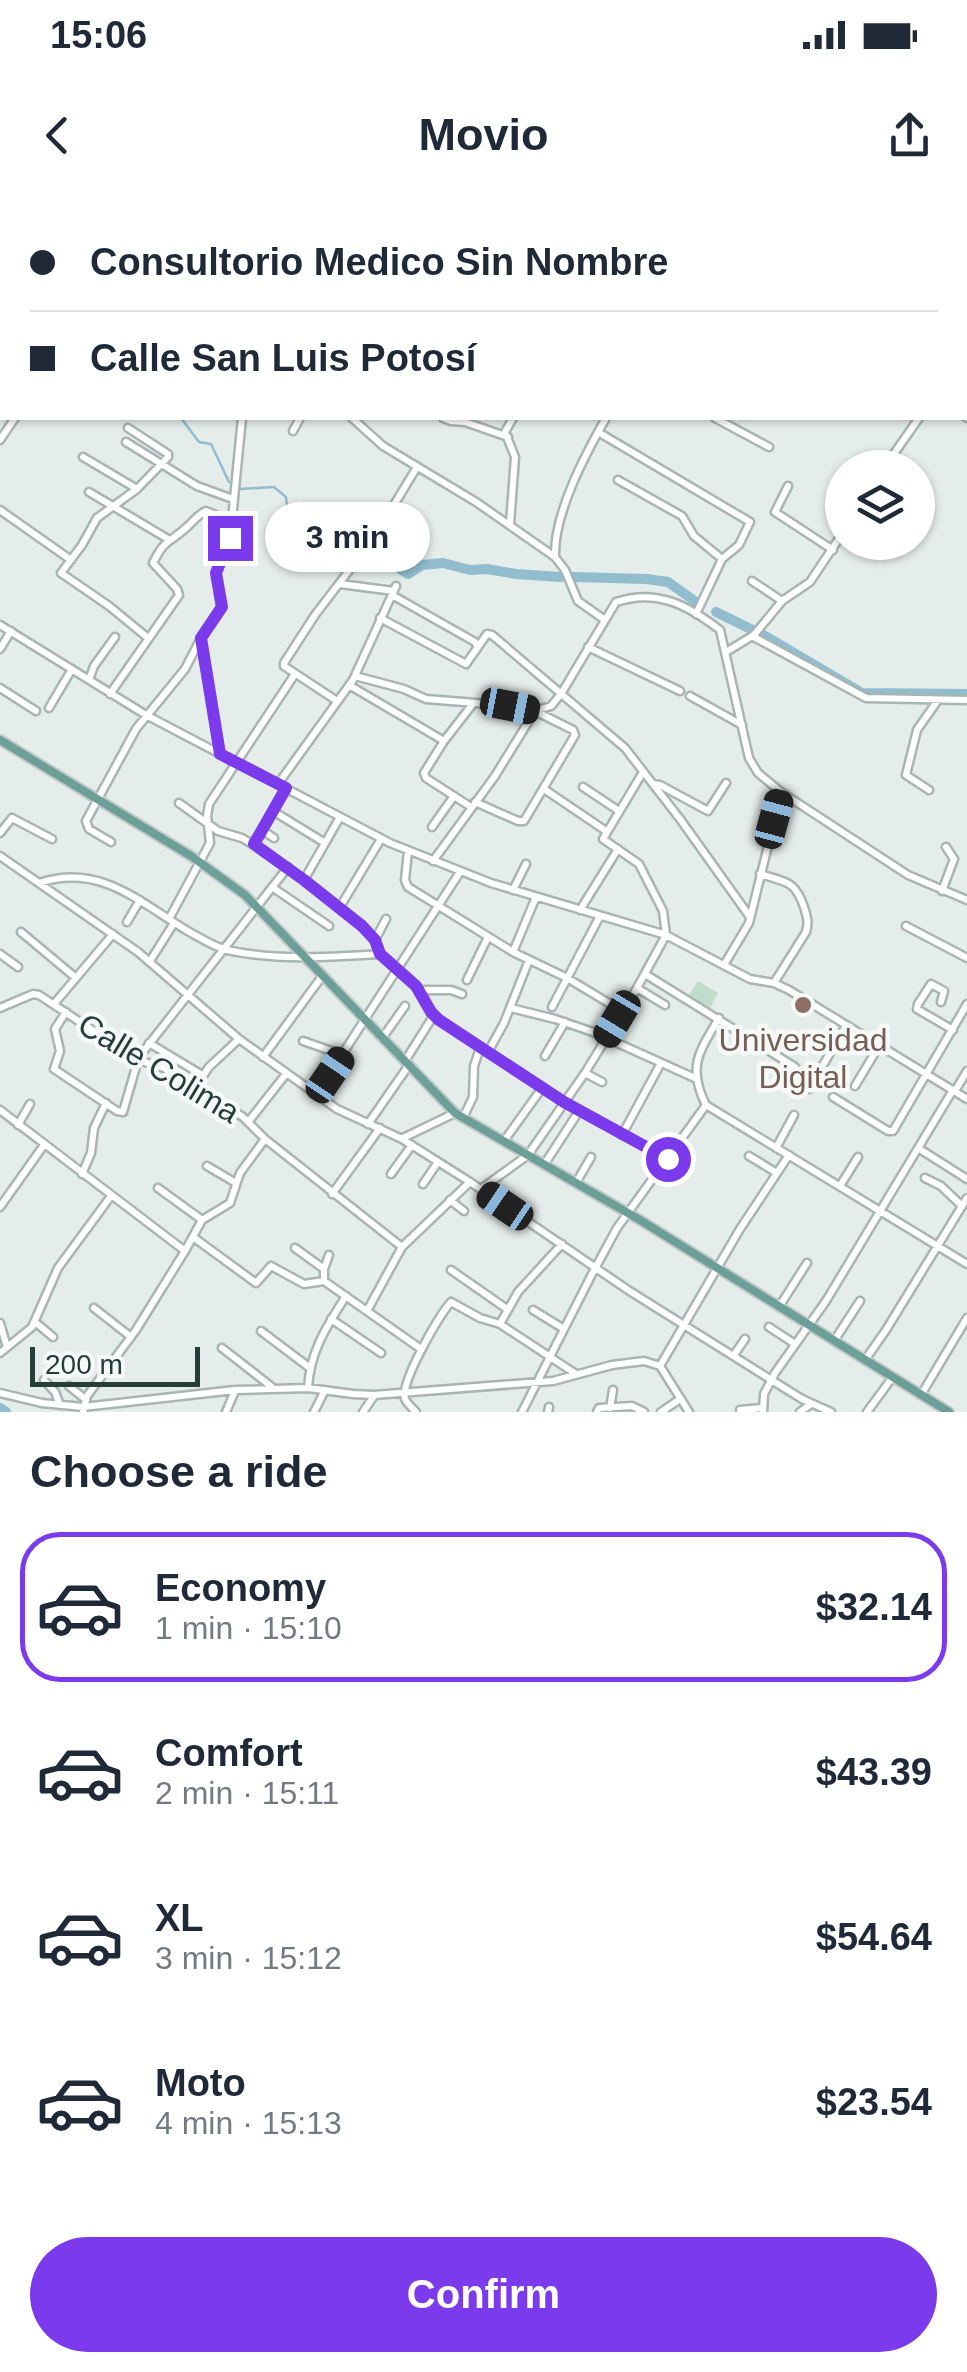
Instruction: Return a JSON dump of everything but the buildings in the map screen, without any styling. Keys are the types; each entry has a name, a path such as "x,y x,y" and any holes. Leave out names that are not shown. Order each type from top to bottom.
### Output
{"main road":[{"path":"0,740 200,862 258,906 459,1115 628,1212 949,1412"}],"street":[{"path":"111,842 86,824 130,739 185,669 222,607 216,573 230,538 242,420"},
{"path":"294,431 299,420"},
{"path":"354,420 383,446 510,524 555,557 578,601 605,620"},
{"path":"448,420 508,438"},
{"path":"510,524 515,468 514,450 505,431 512,420"},
{"path":"555,557 556,532 581,466 605,420"},
{"path":"719,420 769,446"},
{"path":"897,450 918,420"},
{"path":"128,428 168,454 164,464 95,520 62,574 102,600 148,638"},
{"path":"598,432 748,520 750,524 739,545 722,560 696,614"},
{"path":"126,442 196,486 234,499"},
{"path":"82,457 137,489"},
{"path":"337,701 284,666 284,660 374,538 417,467"},
{"path":"618,480 682,516 694,536 722,560"},
{"path":"788,486 775,512 825,545"},
{"path":"90,492 168,540"},
{"path":"0,506 71,560"},
{"path":"110,694 179,595 153,563 168,540 206,511 216,515 230,538"},
{"path":"725,652 756,634 782,601 813,579 826,560"},
{"path":"752,581 782,601"},
{"path":"339,584 394,591 476,646"},
{"path":"254,844 282,786 355,676 394,591"},
{"path":"433,861 495,776 535,711 550,706 560,694 618,601 648,598 678,602 720,630 753,766 781,792 908,875 967,900"},
{"path":"380,618 466,664 476,646 490,634 613,737 750,917"},
{"path":"0,625 146,715 381,839 513,890 666,935 750,979 774,983 967,1099"},
{"path":"0,648 11,631"},
{"path":"756,634 866,698 967,700"},
{"path":"90,680 94,666 115,637"},
{"path":"201,638 220,754"},
{"path":"588,647 680,691"},
{"path":"48,708 72,670"},
{"path":"150,961 210,843 209,804 295,674"},
{"path":"355,676 426,699 501,704 535,711 573,730 575,735 522,822 454,796 424,775 473,704"},
{"path":"349,685 444,741"},
{"path":"0,688 36,710"},
{"path":"690,696 743,726"},
{"path":"928,790 906,775 917,730 938,699"},
{"path":"480,1189 528,1156 585,1072 666,935 663,912 640,864 603,837 643,772"},
{"path":"652,784 660,784 708,810 726,783"},
{"path":"583,787 619,810"},
{"path":"544,789 606,831"},
{"path":"724,965 749,923 781,792"},
{"path":"432,827 454,796"},
{"path":"178,803 208,826 254,844 340,907 375,940 380,954 419,990 434,1015 564,1102 668,1159"},
{"path":"273,811 325,843"},
{"path":"0,833 12,818 52,839"},
{"path":"304,880 340,818"},
{"path":"262,830 274,838"},
{"path":"340,907 381,839"},
{"path":"942,891 954,859 946,847"},
{"path":"580,910 618,848"},
{"path":"408,852 408,887 513,952 622,1011"},
{"path":"0,856 150,961 239,1039 344,1114 412,1145 684,1325 811,1404 831,1412"},
{"path":"513,890 526,864"},
{"path":"66,1012 56,1029 60,1050 53,1066 55,1072 117,1112 125,1110 138,1060 149,1043 288,868"},
{"path":"316,1094 460,872"},
{"path":"760,874 794,886 808,923 774,983"},
{"path":"38,884 68,878 117,886 224,949 270,955 380,954"},
{"path":"272,887 329,926"},
{"path":"513,952 536,897"},
{"path":"126,922 140,900"},
{"path":"552,1008 600,916"},
{"path":"375,940 386,920"},
{"path":"906,926 967,958"},
{"path":"21,932 76,978"},
{"path":"54,1004 113,934"},
{"path":"467,980 488,937"},
{"path":"0,954 18,967"},
{"path":"488,1052 511,1008 528,960"},
{"path":"645,974 794,1067"},
{"path":"263,1056 323,975"},
{"path":"941,1002 944,991 931,984 917,1009 953,1030"},
{"path":"637,988 665,1005"},
{"path":"419,990 452,990 462,994"},
{"name":"Calle Colima","path":"0,1008 36,994 138,1060 164,1068 249,1121 265,1140 402,1246"},
{"path":"833,1097 890,1132 895,1130 953,1030 965,1017 967,1004"},
{"path":"383,1037 405,1006"},
{"path":"511,1008 565,1022 697,1079"},
{"path":"368,1124 434,1015"},
{"path":"719,1018 696,1066 706,1105 967,1264"},
{"path":"544,1056 565,1022"},
{"path":"809,1089 846,1026"},
{"path":"194,1088 239,1039"},
{"path":"303,1041 343,1055"},
{"path":"149,1043 202,1076"},
{"path":"855,1086 879,1046"},
{"path":"402,1139 459,1115 473,1097 474,1066 480,1047"},
{"path":"622,1135 661,1062"},
{"path":"740,1410 762,1410 772,1378 809,1327 967,1071"},
{"path":"585,1072 602,1082"},
{"path":"249,1121 286,1074"},
{"path":"504,1141 542,1088"},
{"path":"82,1174 91,1153 94,1128 106,1103"},
{"path":"18,1125 30,1104"},
{"path":"522,1412 628,1212 706,1105"},
{"path":"0,1110 185,1251"},
{"path":"544,1165 579,1111"},
{"path":"776,1148 794,1116"},
{"path":"332,1194 380,1128"},
{"path":"84,1406 202,1220 227,1206 242,1169 265,1140"},
{"path":"0,1206 44,1145"},
{"path":"391,1174 412,1145"},
{"path":"918,1148 967,1179"},
{"path":"660,1366 789,1155"},
{"path":"750,1156 777,1173"},
{"path":"576,1182 590,1157"},
{"path":"840,1186 858,1158"},
{"path":"423,1184 438,1162"},
{"path":"208,1166 236,1183"},
{"path":"864,1361 964,1207 942,1186 925,1178"},
{"path":"367,1311 402,1246 470,1182"},
{"path":"158,1188 202,1220"},
{"path":"0,1192 8,1198"},
{"path":"0,1353 36,1322 58,1268 111,1196"},
{"path":"450,1200 464,1211"},
{"path":"193,1237 254,1282 258,1283 271,1266 304,1284 324,1281 421,1349"},
{"path":"500,1324 518,1292 562,1244"},
{"path":"295,1248 324,1269"},
{"path":"324,1281 329,1254"},
{"path":"779,1307 807,1263"},
{"path":"451,1270 508,1308"},
{"path":"308,1388 319,1340 346,1296"},
{"path":"834,1342 860,1301"},
{"path":"416,1412 404,1392 421,1349 451,1302 500,1324 577,1375"},
{"path":"94,1308 131,1337"},
{"path":"532,1310 564,1329"},
{"path":"921,1395 967,1318"},
{"path":"331,1319 380,1353"},
{"path":"0,1322 8,1347"},
{"path":"36,1322 53,1338"},
{"path":"770,1328 795,1344"},
{"path":"262,1331 310,1368"},
{"path":"734,1355 745,1338"},
{"path":"222,1348 273,1388"},
{"path":"0,1393 84,1406 273,1388 374,1394 560,1380 629,1362 650,1362 660,1366 689,1412"},
{"path":"867,1412 892,1378"},
{"path":"44,1380 60,1405"},
{"path":"69,1386 84,1406"},
{"path":"230,1410 235,1390"},
{"path":"314,1412 325,1390"},
{"path":"610,1408 613,1390"},
{"path":"363,1412 374,1394"},
{"path":"661,1412 680,1399"},
{"path":"800,1412 811,1404"},
{"path":"597,1412 599,1408 644,1412"}],"green space":[{"path":"698,981 718,993 710,1008 689,995"}],"waterway":[{"path":"182,420 199,442 211,444 229,482"},
{"path":"240,489 274,487 286,497 290,533 313,564 321,565 329,546 347,537"},
{"path":"347,537 362,545"},
{"path":"371,551 408,574 422,565 443,563 470,570 561,577"},
{"path":"574,577 668,582 696,602"},
{"path":"716,612 862,693 967,694"},
{"path":"0,1408 6,1412"}],"place":[{"name":"Universidad Digital","path":"803,1005"}],"route":[{"path":"230,538 216,573 222,607 201,638 220,754 286,788 254,844 362,926 375,940 380,954 416,986 439,1020 564,1102 668,1159"}]}
